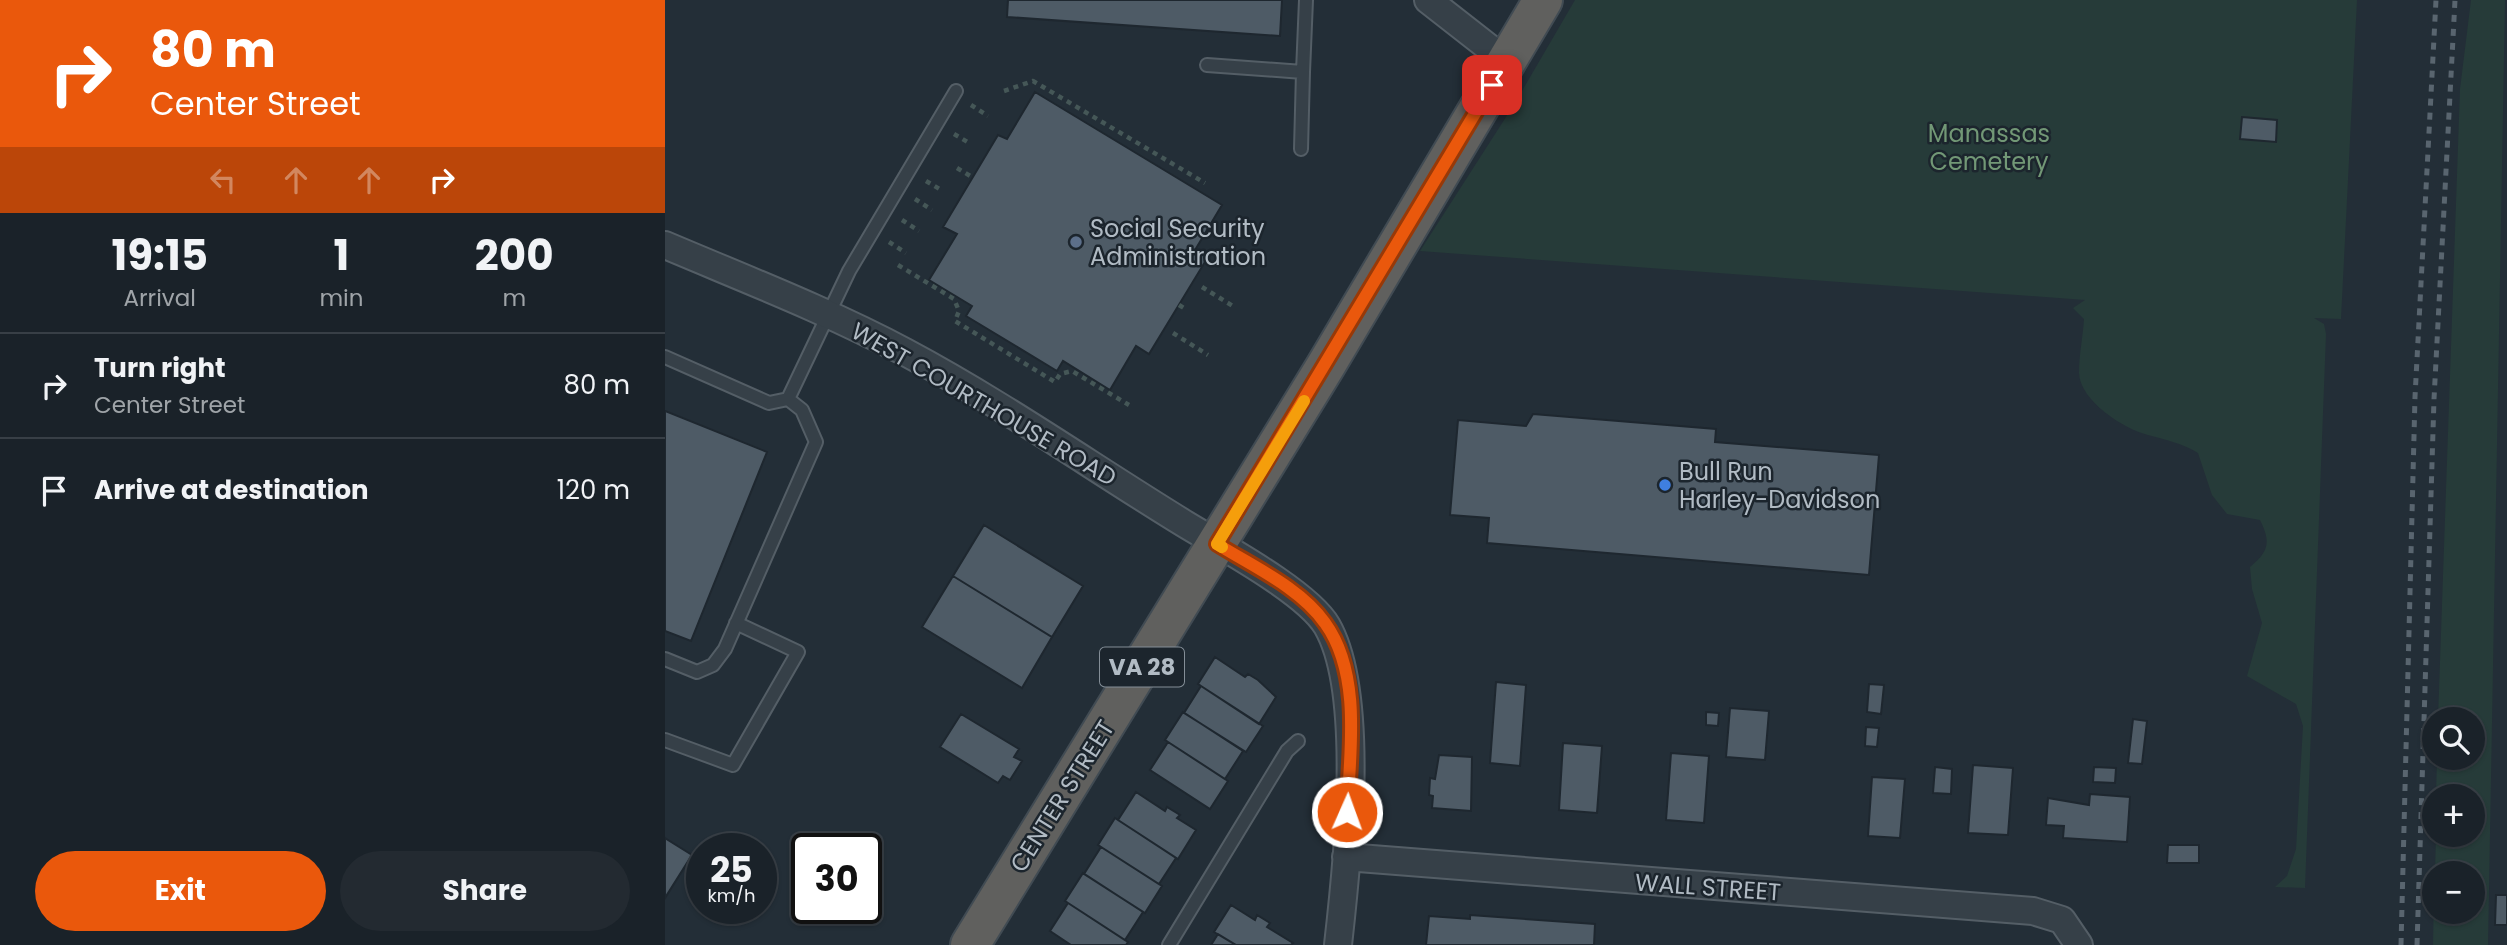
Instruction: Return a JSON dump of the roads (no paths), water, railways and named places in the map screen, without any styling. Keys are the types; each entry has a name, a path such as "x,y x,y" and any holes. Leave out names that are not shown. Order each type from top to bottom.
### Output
{"highway":[{"name":"CENTER STREET","path":"970,945 1217,544 1542,2"}],"street":[{"path":"1428,0 1506,61"},
{"name":"WEST COURTHOUSE ROAD","path":"665,245 829,315 951,379 1299,597 1326,623 1349,699 1346,857 1338,945"},
{"name":"WALL STREET","path":"1346,857 2033,911 2055,916 2073,935"}],"lane":[{"path":"1301,149 1306,0"},
{"path":"1207,65 1303,72"},
{"path":"788,399 849,271 956,91"},
{"path":"665,356 769,403 788,399"},
{"path":"665,659 697,672 713,665 725,649 816,442 802,410 788,399"},
{"path":"665,740 733,765 798,652 736,623"},
{"path":"1169,945 1287,751 1299,741"}],"railway":[{"path":"2401,945 2415,397 2436,0"},
{"path":"2417,945 2434,399 2455,0"}],"place":[{"name":"Social Security Administration","path":"1076,242"},
{"name":"Bull Run Harley-Davidson","path":"1665,485"}],"park label":[{"name":"Manassas Cemetery","path":"1989,147"}]}
